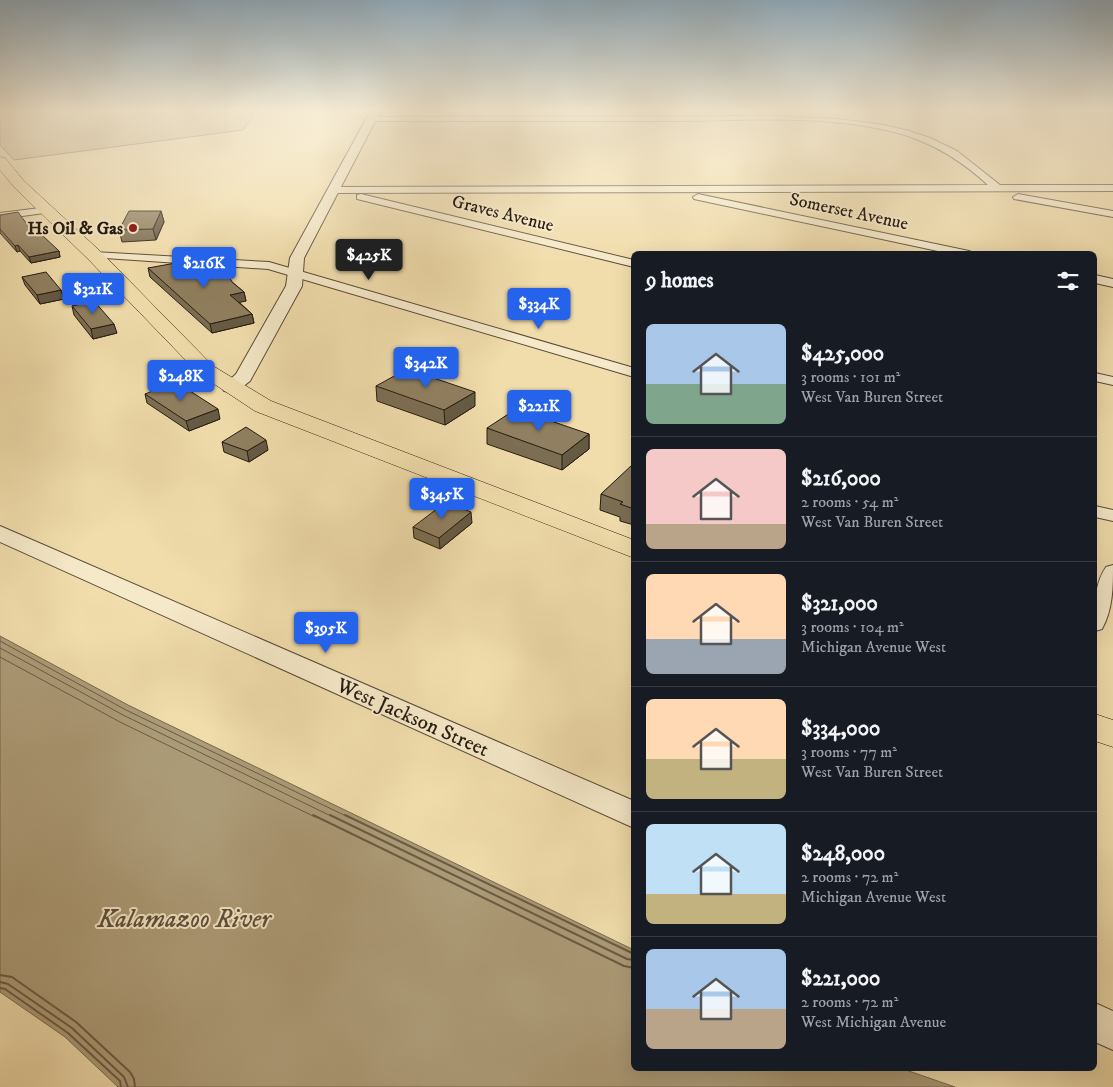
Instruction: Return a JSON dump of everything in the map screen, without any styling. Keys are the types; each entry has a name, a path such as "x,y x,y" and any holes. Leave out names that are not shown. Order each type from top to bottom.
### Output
{"highway":[{"path":"0,161 19,184 94,255 206,370 231,387 263,406 631,549"},
{"path":"1097,728 1113,734"}],"street":[{"path":"231,387 243,377 294,286 297,258 349,161"},
{"path":"964,161 998,189"},
{"path":"334,190 1113,188"},
{"name":"Somerset Avenue","path":"663,189 956,251"},
{"path":"983,189 1113,214"},
{"name":"Graves Avenue","path":"334,190 631,263"},
{"path":"0,216 48,210"},
{"path":"94,255 176,262 269,266 631,373"},
{"path":"1097,280 1113,283"},
{"path":"1097,377 1113,381"},
{"path":"1097,512 1113,516"},
{"name":"West Jackson Street","path":"0,533 631,814"},
{"path":"1097,618 1113,571"},
{"path":"1097,1023 1113,1031"}],"water":[{"name":"Kalamazoo River","path":"0,636 128,705 631,949 631,1071 909,1071 955,1087 118,1087 65,1037 0,992"}],"building":[{"path":"129,211 161,211 153,229 119,230"},
{"path":"18,212 35,235 42,235 59,251 29,257 18,245 15,246 0,229 0,215"},
{"path":"187,261 222,263 232,282 244,292 230,295 252,314 210,324 148,268"},
{"path":"46,272 61,290 37,295 22,277"},
{"path":"94,301 114,324 91,329 72,306"},
{"path":"407,369 475,392 444,410 376,386"},
{"path":"176,382 218,409 186,421 145,394"},
{"path":"516,409 589,434 562,455 487,428"},
{"path":"246,427 266,440 247,451 222,442"},
{"path":"631,466 631,508 620,504 623,502 601,494"},
{"path":"446,502 471,512 439,538 413,527"}],"place":[{"name":"Hs Oil & Gas","path":"133,228"}]}
